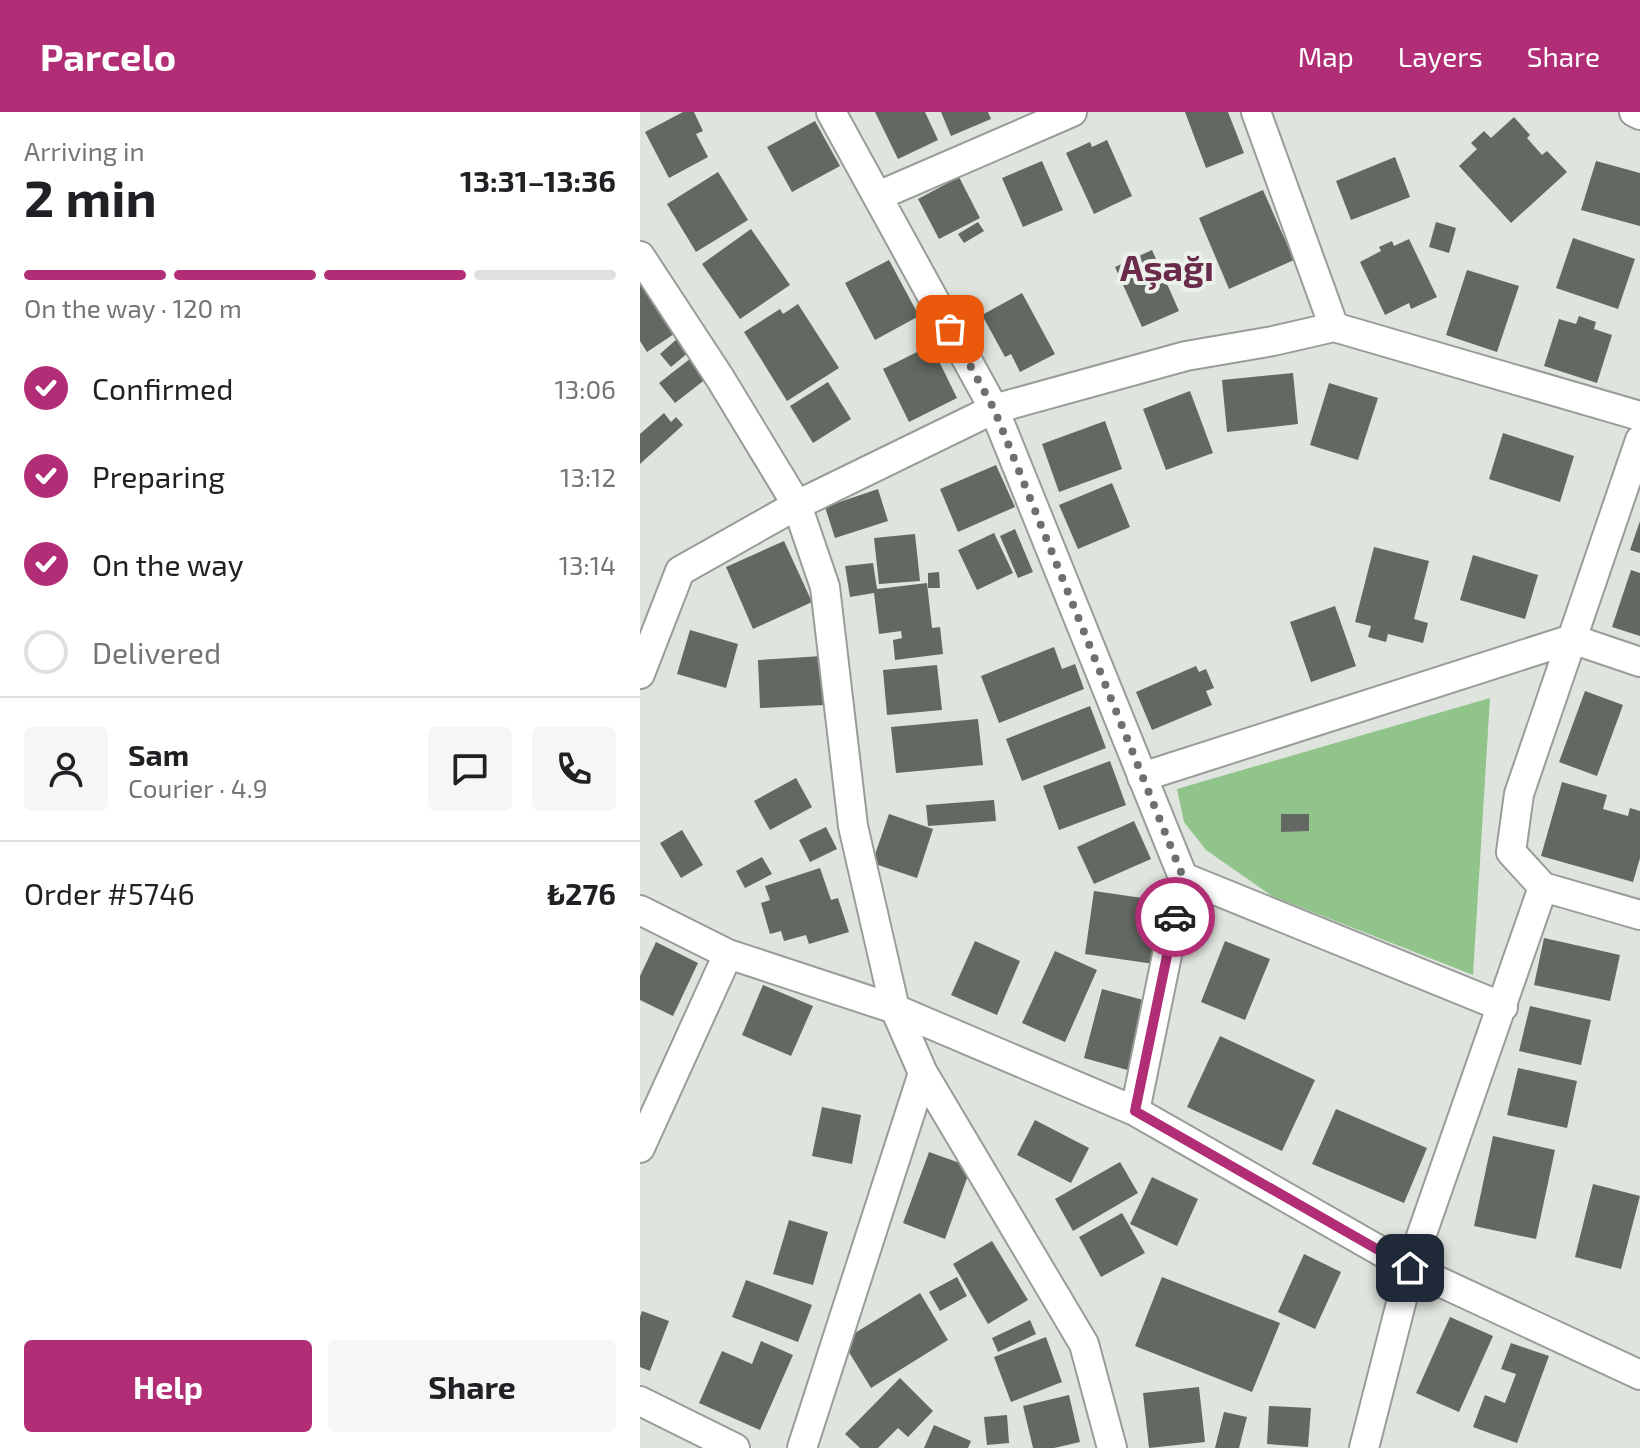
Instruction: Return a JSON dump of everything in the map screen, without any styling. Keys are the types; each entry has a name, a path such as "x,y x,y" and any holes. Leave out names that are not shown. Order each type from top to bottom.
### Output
{"street":[{"path":"831,112 994,409 1183,877 1135,1111"},
{"path":"878,196 1072,112"},
{"path":"1256,112 1334,327"},
{"path":"1634,112 1640,115"},
{"path":"640,256 720,378 797,505 825,587 853,826 895,1009 923,1073 1084,1344 1112,1448"},
{"path":"640,674 680,571 797,505 994,409 1186,356 1334,327 1640,416"},
{"path":"1640,440 1519,794 1511,852 1543,887 1640,915"},
{"path":"1142,777 1572,639 1640,662"},
{"path":"1183,877 1503,1007"},
{"path":"1364,1448 1410,1268 1543,887"},
{"path":"640,910 728,954 895,1009 1135,1111 1410,1268 1640,1375"},
{"path":"640,1148 728,954"},
{"path":"802,1448 923,1073"},
{"path":"640,1401 735,1448"}],"green space":[{"path":"1490,698 1473,975 1272,896 1206,850 1184,822 1177,789"}],"building":[{"path":"683,112 694,112 703,131 696,134 708,157 669,178 645,132"},
{"path":"875,112 925,112 938,140 898,159"},
{"path":"941,112 988,112 991,119 951,136"},
{"path":"1185,112 1228,112 1244,153 1206,168"},
{"path":"1514,117 1542,155 1547,151 1567,172 1511,223 1459,166 1477,149 1471,143 1484,131 1491,138"},
{"path":"815,121 840,166 792,192 767,147"},
{"path":"1107,140 1132,196 1094,214 1066,153 1090,142 1092,147"},
{"path":"1395,157 1410,197 1351,220 1336,181"},
{"path":"1042,161 1063,210 1023,227 1002,178"},
{"path":"1596,161 1640,173 1640,226 1581,210"},
{"path":"718,172 748,220 696,252 667,204"},
{"path":"959,177 980,218 939,239 918,199"},
{"path":"1263,190 1294,260 1229,289 1199,218"},
{"path":"978,222 984,231 964,243 958,234"},
{"path":"1436,222 1456,228 1449,253 1429,247"},
{"path":"751,229 790,285 740,319 702,264"},
{"path":"1573,238 1635,259 1618,309 1556,288"},
{"path":"1409,239 1437,297 1411,309 1409,303 1385,315 1360,262 1381,251 1379,247 1392,241 1394,246"},
{"path":"1152,250 1179,311 1142,327 1115,267"},
{"path":"889,260 919,316 875,340 845,283"},
{"path":"1467,270 1519,286 1497,352 1446,335"},
{"path":"640,277 677,332 647,352 640,341"},
{"path":"1022,293 1055,354 1020,372 1011,354 1005,357 982,315"},
{"path":"798,304 839,368 787,401 744,332 780,309 783,314"},
{"path":"1579,316 1596,322 1594,329 1612,335 1597,383 1544,366 1559,319 1576,324"},
{"path":"678,338 689,352 671,367 660,354"},
{"path":"931,345 957,398 909,422 883,369"},
{"path":"695,355 711,375 675,403 659,383"},
{"path":"1293,373 1298,424 1227,432 1222,380"},
{"path":"828,382 851,419 813,443 790,406"},
{"path":"1329,383 1378,398 1358,460 1310,445"},
{"path":"1190,391 1213,453 1166,470 1143,409"},
{"path":"664,413 671,422 676,417 683,425 640,464 640,434"},
{"path":"1105,421 1122,469 1059,492 1042,444"},
{"path":"1503,433 1574,456 1560,502 1489,479"},
{"path":"996,465 1015,507 958,532 940,489"},
{"path":"1112,483 1130,527 1078,549 1059,505"},
{"path":"878,489 888,521 835,538 825,507"},
{"path":"1640,521 1640,553 1630,550"},
{"path":"1015,529 1033,572 1018,578 1000,536"},
{"path":"994,533 1013,573 977,590 958,550"},
{"path":"915,534 920,581 879,584 874,538"},
{"path":"784,541 812,602 753,629 726,567"},
{"path":"1374,547 1429,561 1414,619 1428,623 1423,643 1388,634 1386,642 1368,637 1371,626 1355,622"},
{"path":"1473,555 1538,575 1525,619 1460,600"},
{"path":"873,563 877,589 927,583 932,628 940,627 943,654 895,660 893,640 902,638 901,631 879,634 874,593 850,597 845,566"},
{"path":"1631,570 1640,573 1640,636 1612,627"},
{"path":"939,572 940,588 928,588 928,573"},
{"path":"1335,606 1356,666 1311,682 1290,622"},
{"path":"690,630 738,644 726,688 677,674"},
{"path":"1054,647 1062,669 1075,664 1084,689 999,723 981,676"},
{"path":"822,656 824,705 760,708 758,660"},
{"path":"937,665 942,710 887,715 883,670"},
{"path":"1196,666 1199,672 1206,669 1214,688 1206,691 1212,705 1152,730 1136,692"},
{"path":"1585,691 1623,705 1597,776 1559,762"},
{"path":"1090,706 1106,748 1022,781 1006,739"},
{"path":"978,719 983,765 896,773 891,727"},
{"path":"1110,761 1126,805 1059,830 1043,786"},
{"path":"796,778 812,807 770,830 754,801"},
{"path":"1562,782 1607,795 1603,809 1628,816 1630,808 1640,811 1640,858 1633,882 1541,856"},
{"path":"994,800 996,821 928,826 926,805"},
{"path":"889,814 933,829 917,878 872,863"},
{"path":"1281,814 1309,814 1309,831 1281,832"},
{"path":"1134,821 1151,859 1094,884 1077,847"},
{"path":"826,827 837,849 810,862 799,840"},
{"path":"682,830 703,865 681,878 660,843"},
{"path":"762,857 772,874 745,888 736,871"},
{"path":"820,868 831,900 838,898 849,932 809,944 806,935 784,941 781,931 770,934 761,903 770,900 765,886"},
{"path":"1094,891 1163,901 1154,964 1085,954"},
{"path":"1544,938 1620,955 1610,1001 1534,985"},
{"path":"975,941 1020,961 997,1015 951,995"},
{"path":"1225,941 1270,959 1245,1020 1201,1002"},
{"path":"656,942 698,963 673,1016 640,1000 640,976"},
{"path":"1055,951 1097,970 1065,1042 1022,1023"},
{"path":"763,985 813,1006 791,1056 742,1035"},
{"path":"1102,989 1151,1002 1131,1071 1084,1058"},
{"path":"1530,1006 1591,1020 1581,1065 1519,1051"},
{"path":"1220,1036 1315,1080 1282,1151 1187,1107"},
{"path":"1518,1068 1577,1081 1567,1128 1507,1115"},
{"path":"822,1107 861,1115 852,1164 812,1156"},
{"path":"1336,1109 1427,1148 1404,1203 1312,1164"},
{"path":"1035,1120 1089,1148 1071,1183 1017,1155"},
{"path":"1493,1136 1555,1150 1536,1239 1474,1226"},
{"path":"929,1152 971,1167 945,1239 903,1223"},
{"path":"1120,1162 1138,1193 1073,1231 1055,1199"},
{"path":"1152,1177 1198,1199 1177,1246 1130,1224"},
{"path":"1593,1184 1640,1196 1621,1269 1575,1257"},
{"path":"1122,1213 1145,1253 1101,1277 1079,1237"},
{"path":"789,1220 828,1232 813,1285 773,1274"},
{"path":"992,1241 1028,1300 988,1324 953,1264"},
{"path":"1304,1254 1341,1272 1315,1329 1278,1312"},
{"path":"957,1277 967,1296 940,1311 929,1292"},
{"path":"1162,1277 1280,1323 1252,1392 1135,1346"},
{"path":"746,1280 812,1305 798,1342 732,1317"},
{"path":"920,1293 948,1340 871,1388 842,1341"},
{"path":"642,1311 669,1321 650,1371 640,1367"},
{"path":"1450,1317 1493,1336 1459,1412 1416,1393"},
{"path":"1030,1320 1036,1334 998,1352 992,1338"},
{"path":"1046,1337 1062,1382 1011,1402 994,1357"},
{"path":"761,1341 793,1355 760,1430 699,1403 722,1351 752,1364"},
{"path":"1511,1343 1549,1356 1517,1443 1473,1427 1485,1395 1505,1403 1516,1374 1501,1369"},
{"path":"900,1378 933,1411 908,1437 898,1428 878,1448 860,1448 845,1434"},
{"path":"1199,1387 1205,1442 1149,1448 1143,1393"},
{"path":"1069,1395 1080,1442 1054,1448 1033,1448 1023,1406"},
{"path":"1269,1406 1311,1408 1308,1447 1267,1444"},
{"path":"1224,1412 1247,1417 1239,1448 1215,1448"},
{"path":"1007,1415 1009,1443 987,1445 984,1417"},
{"path":"934,1425 971,1441 968,1448 924,1448"}],"way so far":[{"path":"950,329 994,409 1183,877 1175,917"}],"district":[{"name":"Aşağı","path":"1167,268"}],"route":[{"path":"1175,917 1135,1111 1410,1268"}]}
